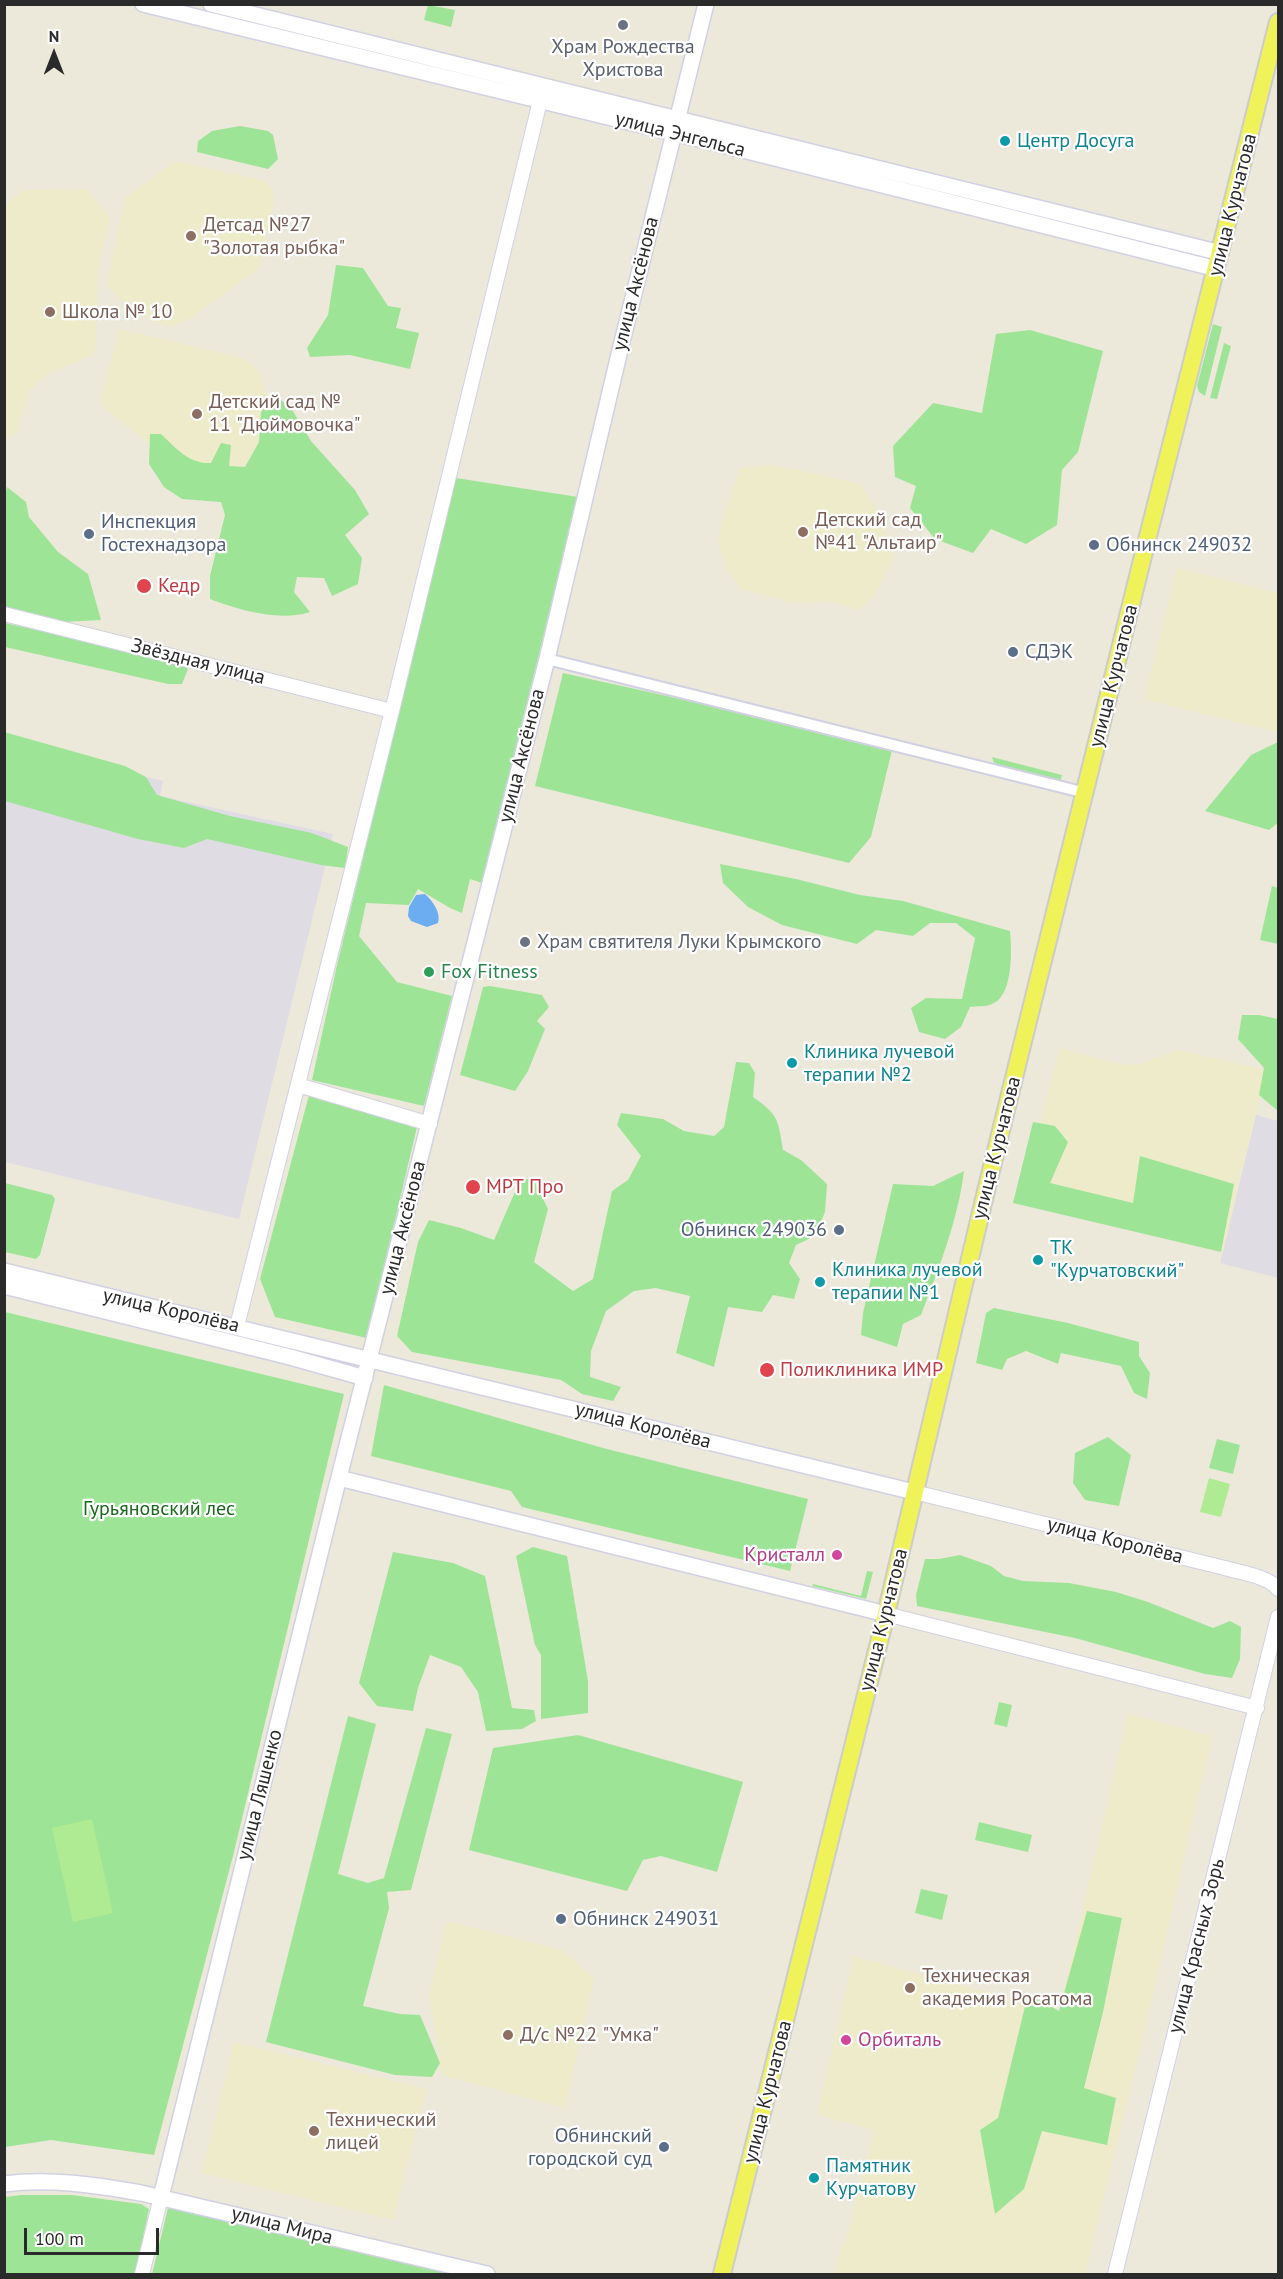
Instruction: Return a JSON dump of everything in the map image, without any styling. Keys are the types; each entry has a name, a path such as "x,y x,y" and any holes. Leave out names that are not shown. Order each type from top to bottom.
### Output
{"main road":[{"name":"улица Энгельса","path":"143,4 675,126 1219,261"},
{"name":"улица Энгельса","path":"211,4 541,94"},
{"name":"улица Аксёнова","path":"365,1378 547,659 706,4"},
{"name":"улица Курчатова","path":"722,2274 886,1614 985,1195 1278,22"},
{"name":"улица Королёва","path":"4,1271 914,1492"},
{"name":"улица Королёва","path":"4,1286 232,1342 365,1378"},
{"path":"232,1342 237,1326"},
{"name":"улица Ляшенко","path":"161,2197 365,1378"},
{"path":"339,1478 886,1614"},
{"name":"улица Мира","path":"4,2184 84,2183 161,2197 487,2274"}],"street":[{"path":"237,1326 392,711 541,94"},
{"name":"Звёздная улица","path":"4,614 392,711"},
{"path":"547,659 1086,793"},
{"path":"298,1085 430,1124"},
{"name":"улица Королёва","path":"914,1492 1225,1568 1261,1578 1277,1586 1278,1589"},
{"path":"886,1614 1257,1708"},
{"name":"улица Красных Зорь","path":"1115,2274 1278,1617"},
{"name":"улица Ляшенко","path":"142,2274 161,2197"}],"shaded area":[{"name":"Детсад №27 \"Золотая рыбка\"","path":"180,162 265,181 272,189 274,202 258,269 188,320 172,326 160,324 133,312 107,286 124,199 172,163"},
{"name":"Школа № 10","path":"87,189 110,218 98,269 95,355 47,374 29,391 17,432 5,440 5,205 23,190"},
{"name":"Детский сад № 11 \"Дюймовочка\"","path":"120,329 243,358 260,372 264,390 289,424 286,490 213,494 99,404"},
{"name":"Детский сад №41 \"Альтаир\"","path":"775,465 861,484 883,522 895,555 875,595 859,610 827,601 799,604 741,589 726,568 718,542 721,523 740,468"},
{"path":"1177,568 1278,593 1278,732 1144,699"},
{"path":"5,742 163,781 160,796 333,834 239,1219 5,1162"},
{"path":"1060,1048 1122,1065 1140,1064 1177,1050 1266,1070 1223,1252 1122,1228 1020,1200"},
{"path":"1256,1115 1278,1121 1278,1278 1220,1263"},
{"name":"Техническая академия Росатома","path":"1128,1714 1212,1736 1146,2024 1085,2274 834,2274 842,2244 845,2244 874,2130 817,2115 853,1960 849,1955 1059,2011"},
{"name":"Д/с №22 \"Умка\"","path":"447,1921 562,1950 594,1979 565,2108 442,2075 429,1995"},
{"name":"Технический лицей","path":"234,2042 426,2089 393,2220 202,2173"}],"green space":[{"path":"428,5 455,10 451,27 424,20"},
{"path":"240,126 268,131 273,135 278,159 268,169 197,152 198,141 212,131"},
{"path":"336,265 363,268 388,306 401,308 396,328 419,333 410,369 350,355 310,357 307,348 328,315"},
{"path":"1213,324 1222,327 1205,396 1199,392 1197,386"},
{"path":"1030,330 1103,351 1078,452 1062,470 1057,525 1026,544 991,529 973,553 935,539 910,508 916,486 895,477 893,446 933,403 982,413 996,334"},
{"path":"1224,343 1231,346 1217,399 1210,398"},
{"path":"275,395 291,408 311,441 355,490 369,514 345,535 362,558 358,584 332,596 324,578 297,577 294,592 310,612 286,616 246,611 210,599 210,576 225,515 221,502 182,499 164,487 149,464 150,434 161,434 178,450 203,463 211,463 221,443 231,445 229,466 245,467 259,442 261,412"},
{"path":"456,478 578,497 482,883 470,879 462,913 418,889 409,905 366,903 359,936 397,982 452,996 424,1106 312,1080 337,965"},
{"path":"7,487 26,502 29,517 58,552 88,574 101,620 62,622 5,609 4,500"},
{"path":"5,623 179,661 188,669 182,684 168,684 5,647"},
{"path":"563,673 893,746 871,837 849,863 535,786"},
{"path":"4,732 125,766 146,777 157,795 230,816 312,833 348,847 345,868 321,865 207,839 184,848 138,839 5,801"},
{"path":"1278,742 1278,823 1269,830 1205,811 1251,755"},
{"path":"992,757 1062,775 1060,783 995,766"},
{"path":"720,864 860,895 903,901 1010,931 1010,970 1005,990 992,1004 970,1007 961,1027 945,1039 919,1032 911,1008 926,998 962,999 975,938 956,923 930,923 913,936 876,930 857,944 782,925 748,907 723,883"},
{"path":"1272,886 1278,888 1278,944 1260,940"},
{"path":"490,986 542,995 549,1007 537,1021 545,1029 528,1071 515,1091 460,1075 483,987"},
{"path":"1242,1015 1259,1015 1278,1019 1278,1111 1259,1095 1264,1068 1238,1039"},
{"path":"736,1062 749,1063 755,1073 753,1097 776,1119 783,1150 801,1160 827,1184 825,1212 815,1236 796,1245 789,1263 800,1279 794,1299 773,1295 762,1312 728,1307 714,1367 676,1353 690,1296 656,1288 634,1291 606,1311 591,1351 590,1377 621,1387 613,1401 582,1394 561,1380 412,1352 397,1336 418,1242 429,1220 494,1240 521,1178 534,1180 548,1209 534,1262 573,1291 593,1279 612,1191 628,1180 641,1156 617,1125 621,1113 663,1119 684,1131 714,1136 724,1127"},
{"path":"309,1095 417,1127 367,1338 275,1317 260,1279"},
{"path":"1033,1122 1055,1126 1068,1142 1050,1183 1133,1203 1140,1156 1234,1184 1221,1252 1013,1203"},
{"path":"964,1171 953,1226 921,1315 903,1324 897,1347 861,1335 863,1313 893,1184 933,1186"},
{"path":"5,1183 52,1195 55,1199 40,1255 36,1259 5,1252"},
{"path":"994,1308 1068,1323 1139,1342 1139,1356 1150,1373 1147,1399 1134,1393 1121,1366 1061,1353 1058,1364 1026,1351 1007,1359 1002,1370 976,1363 986,1313"},
{"name":"Гурьяновский лес","path":"5,1312 344,1394 233,1856 154,2155 51,2140 5,2147"},
{"path":"384,1385 603,1448 808,1499 790,1571 522,1507 511,1491 371,1456"},
{"path":"1108,1437 1131,1455 1119,1506 1085,1500 1073,1483 1075,1453"},
{"path":"1217,1439 1240,1445 1233,1474 1209,1468"},
{"path":"1209,1478 1230,1484 1221,1517 1200,1512"},
{"path":"533,1547 567,1556 588,1681 588,1713 541,1719 541,1655 535,1645 516,1556"},
{"path":"393,1552 453,1563 485,1576 512,1708 534,1710 536,1721 522,1729 486,1731 478,1692 461,1667 430,1655 418,1688 413,1711 377,1706 359,1683"},
{"path":"960,1555 991,1566 1004,1576 1023,1581 1069,1583 1116,1592 1213,1628 1230,1621 1241,1627 1240,1659 1232,1678 1205,1674 1075,1638 917,1606 916,1595 925,1559"},
{"path":"867,1571 873,1572 866,1599 812,1586 813,1584 861,1596"},
{"path":"999,1702 1012,1705 1007,1727 994,1724"},
{"path":"348,1716 376,1724 338,1874 368,1883 384,1878 426,1728 452,1734 411,1890 387,1892 389,1908 363,2006 400,2014 420,2015 440,2063 432,2077 395,2075 266,2042"},
{"path":"578,1735 743,1782 717,1872 661,1856 643,1860 627,1891 469,1850 493,1748"},
{"path":"92,1819 113,1913 73,1922 52,1828"},
{"path":"979,1822 1032,1835 1028,1852 975,1840"},
{"path":"921,1889 948,1895 942,1920 915,1913"},
{"path":"1087,1911 1122,1918 1103,2012 1084,2088 1116,2098 1107,2145 1042,2131 1024,2189 995,2214 980,2130 998,2118 1028,1994 1059,2011"},
{"path":"72,2195 141,2204 149,2209 135,2274 5,2274 5,2197"},
{"path":"169,2204 456,2274 152,2274"}],"water":[{"path":"425,894 436,907 439,919 438,923 427,927 411,921 408,916 409,907 416,895"}],"place":[{"name":"Храм Рождества Христова","path":"623,25"},
{"name":"Центр Досуга","path":"1005,141"},
{"name":"Детсад №27 \"Золотая рыбка\"","path":"191,236"},
{"name":"Школа № 10","path":"50,312"},
{"name":"Детский сад № 11 \"Дюймовочка\"","path":"197,414"},
{"name":"Детский сад №41 \"Альтаир\"","path":"803,532"},
{"name":"Инспекция Гостехнадзора","path":"89,534"},
{"name":"Обнинск 249032","path":"1094,545"},
{"name":"Кедр","path":"144,586"},
{"name":"СДЭК","path":"1013,652"},
{"name":"Храм святителя Луки Крымского","path":"525,942"},
{"name":"Fox Fitness","path":"429,972"},
{"name":"Клиника лучевой терапии №2","path":"792,1063"},
{"name":"МРТ Про","path":"473,1187"},
{"name":"Обнинск 249036","path":"839,1230"},
{"name":"ТК \"Курчатовский\"","path":"1038,1260"},
{"name":"Клиника лучевой терапии №1","path":"820,1282"},
{"name":"Поликлиника ИМР","path":"767,1370"},
{"name":"Кристалл","path":"837,1555"},
{"name":"Обнинск 249031","path":"561,1919"},
{"name":"Техническая академия Росатома","path":"910,1988"},
{"name":"Д/с №22 \"Умка\"","path":"508,2035"},
{"name":"Орбиталь","path":"846,2040"},
{"name":"Технический лицей","path":"314,2131"},
{"name":"Обнинский городской суд","path":"664,2147"},
{"name":"Памятник Курчатову","path":"814,2178"}]}
